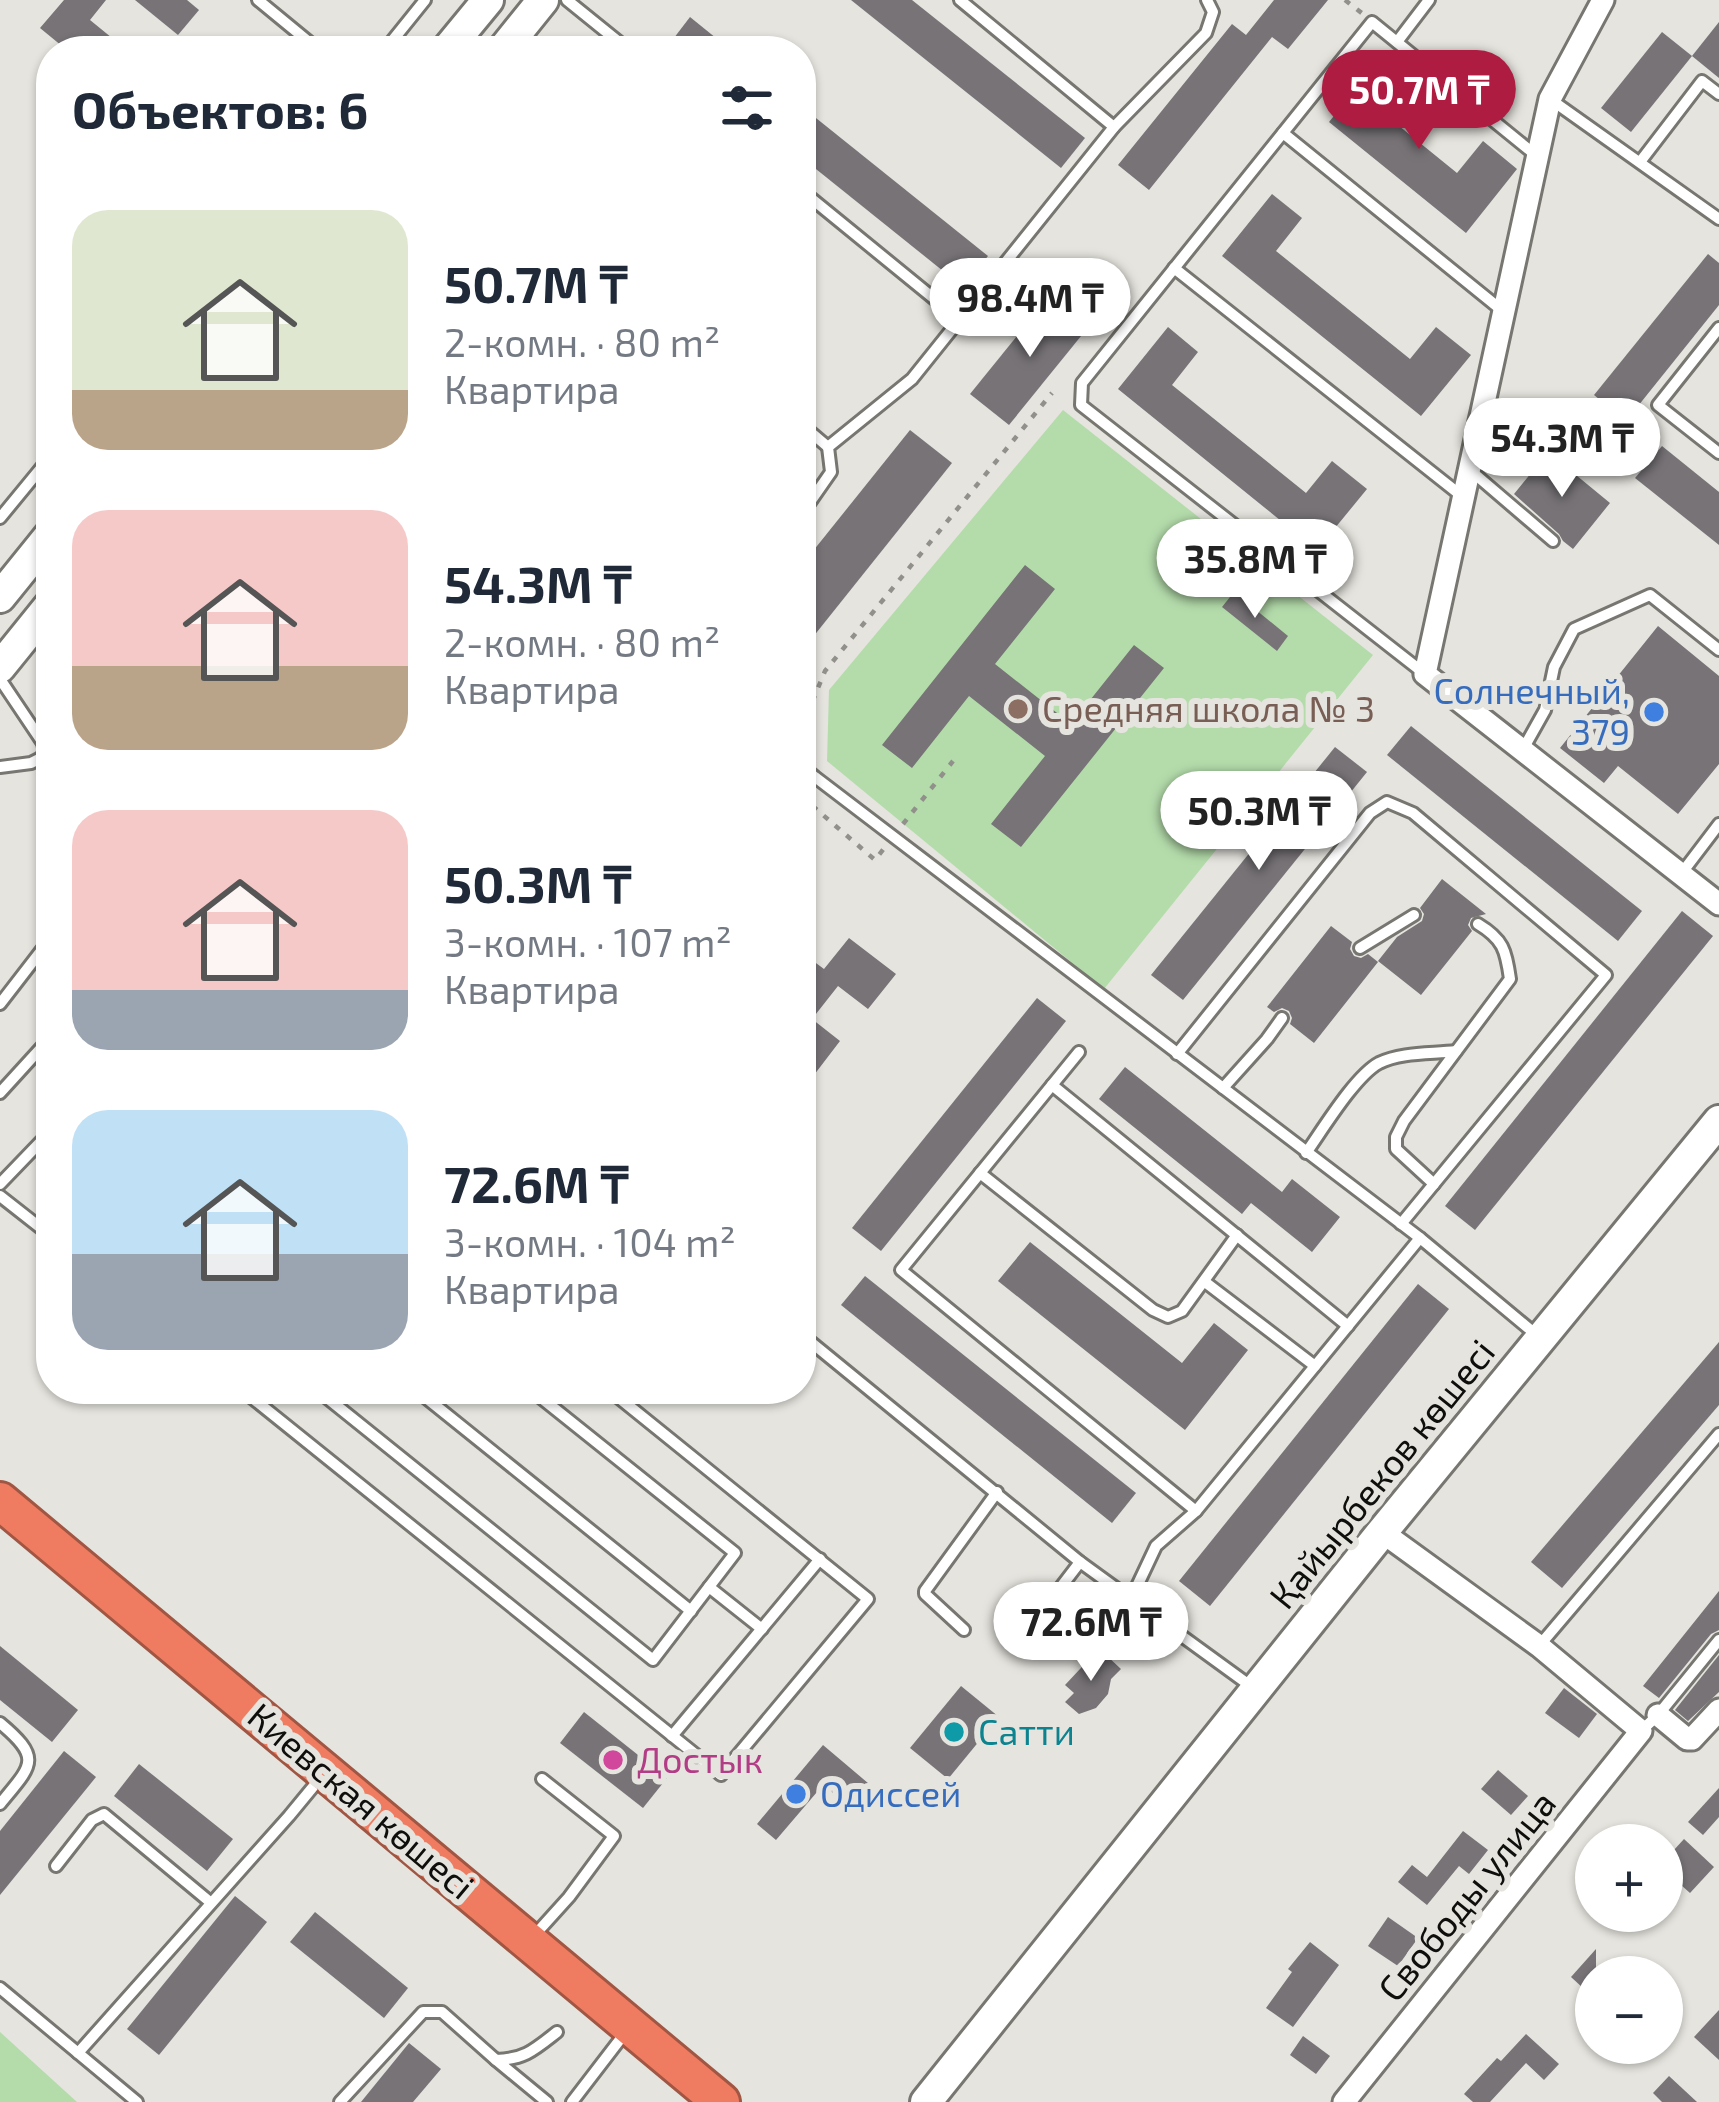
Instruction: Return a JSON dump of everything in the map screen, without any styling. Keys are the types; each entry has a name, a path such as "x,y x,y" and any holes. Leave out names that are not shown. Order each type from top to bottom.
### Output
{"highway":[{"name":"Киевская көшесі","path":"0,1501 722,2102"}],"main road":[{"path":"458,36 488,0"},
{"path":"514,36 543,0"},
{"path":"0,597 36,553"},
{"path":"0,667 36,623"},
{"name":"Қайырбеков көшесі","path":"926,2102 1719,1120"}],"street":[{"path":"1603,0 1550,99 1425,674 1719,904"},
{"path":"1382,1532 1649,1723 1692,1739 1719,1710"},
{"name":"Свободы улица","path":"1344,2102 1649,1723"}],"lane":[{"path":"258,0 302,36"},
{"path":"396,36 425,0"},
{"path":"567,0 611,36"},
{"path":"960,0 1114,127"},
{"path":"828,447 912,379 1114,127 1206,33 1213,12 1207,0"},
{"path":"1397,42 1429,0"},
{"path":"1425,674 1081,405 1082,383 1372,22 1538,158"},
{"path":"1640,162 1702,81 1719,94"},
{"path":"1550,99 1719,219"},
{"path":"1283,133 1504,312"},
{"path":"816,202 959,319"},
{"path":"1174,268 1464,497"},
{"path":"1719,328 1658,405 1719,453"},
{"path":"816,437 828,447 831,472 816,494"},
{"path":"1469,470 1553,541"},
{"path":"0,518 36,474"},
{"path":"1522,751 1545,710 1554,667 1574,629 1650,595 1719,650"},
{"path":"0,679 36,733"},
{"path":"0,767 36,763"},
{"path":"816,778 1420,1238 1541,1339"},
{"path":"1177,1054 1370,813 1387,802 1413,813 1606,975 1401,1224"},
{"path":"1681,874 1719,824"},
{"path":"1360,948 1414,915"},
{"path":"1434,1184 1396,1149 1396,1137 1510,979 1507,955 1496,935 1478,924"},
{"path":"0,1004 36,957"},
{"path":"1222,1088 1282,1018"},
{"path":"1306,1153 1364,1074 1378,1064 1456,1051"},
{"path":"1079,1052 901,1270 1196,1511"},
{"path":"0,1093 36,1053"},
{"path":"1052,1085 1348,1326"},
{"path":"0,1184 36,1147"},
{"path":"980,1173 1168,1317 1182,1311 1237,1235"},
{"path":"0,1196 36,1225"},
{"path":"1131,1598 1156,1546 1196,1511 1420,1238"},
{"path":"1205,1282 1315,1366"},
{"path":"816,1346 1080,1562 1257,1691"},
{"path":"260,1404 721,1775 868,1598 627,1404"},
{"path":"335,1404 653,1660 735,1553 549,1404"},
{"path":"434,1404 691,1611"},
{"path":"1539,1646 1719,1434"},
{"path":"964,1630 925,1591 997,1492"},
{"path":"672,1736 820,1559"},
{"path":"1018,1643 1080,1562"},
{"path":"710,1587 762,1629"},
{"path":"1649,1723 1719,1640"},
{"path":"0,1724 23,1742 29,1754 27,1771 0,1804"},
{"path":"78,2053 326,1771"},
{"path":"530,1940 614,1836 542,1779"},
{"path":"56,1866 92,1820 104,1814 210,1902"},
{"path":"0,1988 137,2102"},
{"path":"340,2102 423,2012 442,2012 548,2102"},
{"path":"572,2102 631,2026"},
{"path":"496,2060 515,2060 530,2053 556,2032"}],"path":[{"path":"816,692 825,670 1052,393"}],"green space":[{"path":"1063,410 1373,655 1104,989 827,761 829,690"},
{"path":"0,2032 77,2102 0,2102"}],"building":[{"path":"64,0 106,0 90,20 110,36 50,36 40,28"},
{"path":"135,0 187,0 199,10 178,35"},
{"path":"851,0 912,0 1085,138 1061,168"},
{"path":"1274,0 1328,0 1288,49 1272,37 1149,190 1118,165 1232,24 1246,35"},
{"path":"690,17 713,36 675,36"},
{"path":"1719,22 1719,78 1692,56"},
{"path":"1662,32 1692,56 1631,132 1601,108"},
{"path":"1379,60 1413,87 1388,117 1457,173 1483,141 1517,169 1466,233 1329,122"},
{"path":"816,118 988,256 963,287 816,169"},
{"path":"1272,194 1302,218 1276,251 1410,359 1436,327 1471,355 1421,416 1222,256"},
{"path":"1708,254 1719,263 1719,305 1626,421 1594,395"},
{"path":"1051,294 1090,325 1009,425 970,394"},
{"path":"1168,327 1198,352 1172,385 1306,493 1332,461 1367,489 1317,550 1118,389"},
{"path":"910,430 952,463 816,633 816,547"},
{"path":"1662,446 1719,492 1719,545 1635,478"},
{"path":"1548,452 1610,503 1573,549 1514,494"},
{"name":"Средняя школа № 3","path":"1025,565 1055,589 995,664 1071,724 1134,645 1164,668 1021,847 991,824 1045,756 969,696 912,768 882,745"},
{"path":"1234,592 1288,636 1277,651 1222,607"},
{"name":"Солнечный, 379","path":"1658,626 1719,676 1719,764 1678,814 1618,766 1604,783 1560,748"},
{"path":"1411,726 1642,911 1618,941 1387,755"},
{"path":"1335,747 1367,772 1183,1000 1151,975"},
{"path":"1442,879 1486,914 1471,918 1472,931 1421,995 1378,961 1397,937 1422,921 1420,908"},
{"path":"1682,911 1713,936 1475,1230 1445,1206"},
{"path":"1331,926 1352,942 1354,956 1368,954 1378,962 1314,1043 1290,1024 1289,1011 1274,1012 1267,1007"},
{"path":"849,938 896,974 868,1009 838,986 816,1014 816,963 824,969"},
{"path":"1037,998 1066,1021 881,1251 852,1228"},
{"path":"816,1022 840,1041 816,1072"},
{"path":"1125,1067 1282,1192 1292,1179 1340,1217 1312,1252 1251,1203 1242,1214 1099,1099"},
{"path":"1030,1242 1182,1363 1214,1323 1248,1350 1185,1430 998,1281"},
{"path":"865,1276 1136,1493 1112,1523 841,1305"},
{"path":"1418,1284 1449,1309 1210,1606 1179,1581"},
{"path":"1719,1342 1719,1405 1562,1588 1531,1562"},
{"path":"1719,1591 1719,1630 1659,1698 1643,1686"},
{"path":"0,1646 78,1710 52,1742 0,1700"},
{"path":"1095,1653 1101,1659 1106,1655 1121,1669 1096,1708 1079,1714 1065,1702 1074,1693 1065,1685"},
{"path":"1719,1655 1719,1692 1688,1721 1675,1710"},
{"name":"Сатти","path":"961,1686 999,1717 948,1779 910,1748"},
{"path":"1564,1688 1597,1714 1579,1738 1545,1713"},
{"name":"Достык","path":"584,1712 667,1778 643,1808 560,1743"},
{"path":"823,1745 875,1789 856,1812 823,1785 776,1840 757,1824"},
{"path":"64,1751 96,1777 0,1895 0,1831"},
{"path":"139,1764 233,1839 207,1871 114,1796"},
{"path":"1498,1770 1528,1796 1511,1815 1481,1789"},
{"path":"1719,1788 1719,1817 1703,1835 1688,1822"},
{"path":"1463,1831 1488,1850 1469,1874 1459,1866 1427,1905 1398,1882 1412,1865 1427,1877"},
{"path":"1683,1840 1714,1867 1690,1893 1683,1887"},
{"path":"235,1896 267,1922 159,2055 127,2029"},
{"path":"315,1912 408,1988 384,2018 290,1942"},
{"path":"1388,1917 1418,1938 1398,1966 1368,1946"},
{"path":"1310,1942 1339,1965 1293,2027 1266,2008"},
{"path":"1719,2010 1719,2060 1694,2037"},
{"path":"1526,2034 1559,2064 1544,2080 1526,2063 1490,2102 1473,2102 1464,2094 1497,2058 1501,2061"},
{"path":"1303,2036 1330,2056 1316,2074 1290,2055"},
{"path":"409,2043 441,2069 413,2102 361,2102"},
{"path":"1669,2076 1697,2102 1662,2102 1653,2093"}],"place":[{"name":"Средняя школа № 3","path":"1018,709"},
{"name":"Солнечный, 379","path":"1654,712"},
{"name":"Сатти","path":"954,1732"},
{"name":"Достык","path":"613,1760"},
{"name":"Одиссей","path":"796,1794"}]}
